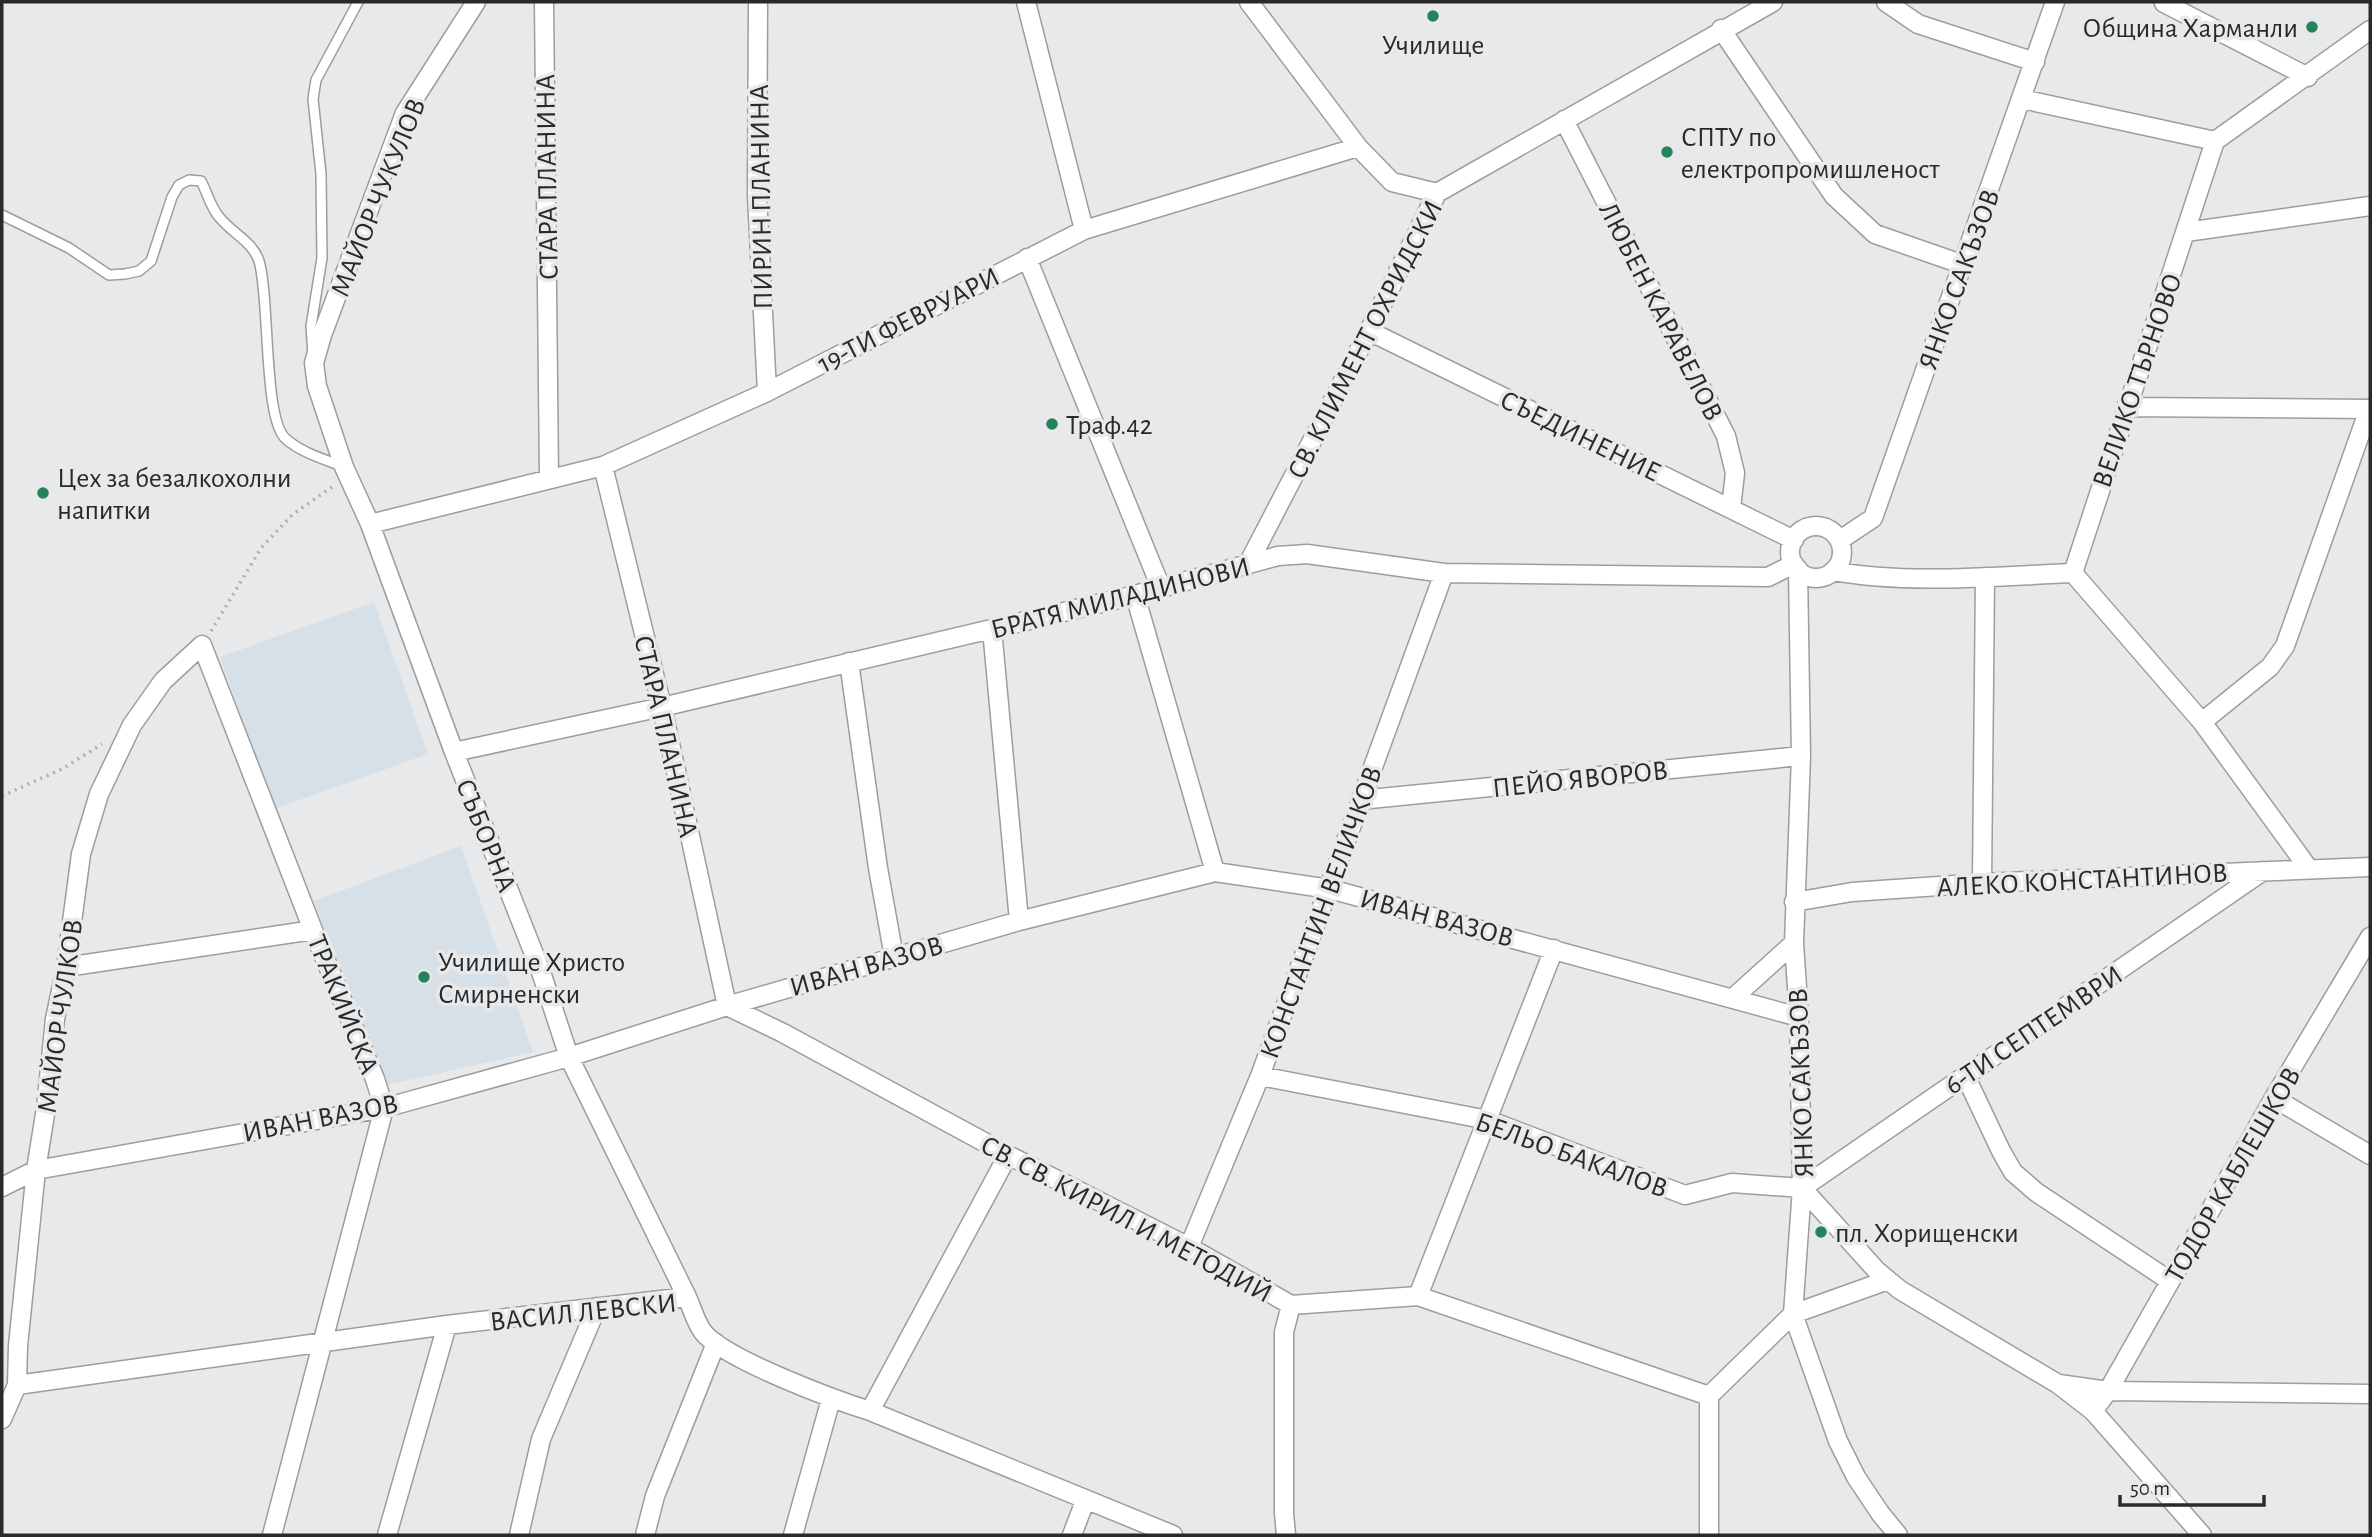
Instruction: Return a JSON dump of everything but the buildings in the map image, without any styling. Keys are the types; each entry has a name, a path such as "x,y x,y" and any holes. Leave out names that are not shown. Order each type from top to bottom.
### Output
{"street":[{"name":"МАЙОР ЧУКУЛОВ","path":"314,363 405,113 476,2"},
{"name":"СТАРА ПЛАНИНА","path":"544,2 549,478"},
{"name":"ПИРИН ПЛАНИНА","path":"758,2 757,195 767,391"},
{"path":"1026,2 1084,230"},
{"path":"1248,2 1358,147 1392,181 1437,193"},
{"name":"СВ. КЛИМЕНТ ОХРИДСКИ","path":"1247,566 1437,193 1721,29 1773,2"},
{"path":"1886,2 1918,24 2035,62"},
{"name":"ЯНКО САКЪЗОВ","path":"1840,540 1873,518 2055,2"},
{"path":"2164,4 2308,77"},
{"path":"1721,29 1834,196 1875,234 1964,265"},
{"path":"2022,99 2215,141 2308,77 2370,30"},
{"name":"ЛЮБЕН КАРАВЕЛОВ","path":"1564,120 1726,436 1735,474 1731,508"},
{"name":"ВЕЛИКО ТЪРНОВО","path":"2073,573 2215,141"},
{"name":"19-ТИ ФЕВРУАРИ","path":"370,524 603,466 767,391 1084,230 1358,147"},
{"path":"2186,232 2370,206"},
{"path":"1027,258 1161,588"},
{"name":"СЪЕДИНЕНИЕ","path":"1369,331 1794,540"},
{"name":"СЪБОРНА","path":"314,363 317,386 347,472 370,524 454,752 540,969 569,1057 687,1297"},
{"path":"2126,407 2370,409 2285,646 2270,667 2202,722"},
{"name":"СТАРА ПЛАНИНА","path":"603,466 662,707 727,1006"},
{"path":"1810,526 1822,526 1833,531 1840,540 1840,562 1824,577 1801,573 1790,553 1794,540 1810,526"},
{"name":"БРАТЯ МИЛАДИНОВИ","path":"454,752 662,707 1135,595 1278,556 1307,554 1444,573 1768,577 1796,567"},
{"name":"ЯНКО САКЪЗОВ","path":"1796,567 1801,755 1794,943 1799,1017 1802,1188 1877,1272 1900,1290 2058,1384 2093,1411 2202,1535"},
{"path":"1833,571 1867,578 2073,573 2202,722 2309,869"},
{"name":"КОНСТАНТИН ВЕЛИЧКОВ","path":"1189,1247 1260,1076 1444,573"},
{"path":"1982,883 1985,577"},
{"path":"1135,595 1215,872"},
{"path":"992,629 1019,921"},
{"name":"МАЙОР ЧУЛКОВ","path":"2,1419 18,1385 18,1346 36,1170 46,1108 55,1018 66,967 81,854 99,794 132,725 163,681 202,645"},
{"name":"ТРАКИЙСКА","path":"202,645 313,930 375,1079 384,1108 272,1535"},
{"path":"849,662 878,868 894,957"},
{"name":"ПЕЙО ЯВОРОВ","path":"1360,800 1801,755"},
{"name":"АЛЕКО КОНСТАНТИНОВ","path":"1794,902 1852,891 1982,883 2370,867"},
{"name":"6-ТИ СЕПТЕМВРИ","path":"1802,1188 2264,871"},
{"name":"ИВАН ВАЗОВ","path":"2,1187 36,1170 384,1108 569,1057 727,1006 1019,921 1215,872 1329,889 1554,948 1799,1017"},
{"path":"66,967 313,930"},
{"name":"ТОДОР КАБЛЕШКОВ","path":"2093,1411 2108,1391 2274,1098 2370,937"},
{"path":"1732,999 1794,943"},
{"path":"1418,1296 1554,948"},
{"name":"СВ. СВ. КИРИЛ И МЕТОДИЙ","path":"727,1006 783,1033 1008,1155 1189,1247 1291,1305 1418,1296 1709,1396"},
{"path":"1965,1075 2013,1172 2036,1192 2170,1282"},
{"name":"БЕЛЬО БАКАЛОВ","path":"1260,1076 1488,1120 1685,1195 1732,1183 1802,1188"},
{"path":"2274,1098 2370,1154"},
{"path":"870,1410 1008,1155"},
{"path":"1802,1188 1793,1314 1838,1441 1856,1477 1898,1535"},
{"path":"1709,1535 1709,1396 1793,1314 1888,1280"},
{"name":"ВАСИЛ ЛЕВСКИ","path":"18,1385 447,1325 687,1297 702,1332 736,1355 831,1399 870,1410 1085,1501 1173,1535"},
{"path":"1286,1535 1284,1332 1291,1305"},
{"path":"519,1535 541,1438 597,1307"},
{"path":"387,1535 447,1325"},
{"path":"645,1535 655,1496 716,1343"},
{"path":"2058,1384 2108,1391 2370,1394"},
{"path":"793,1535 831,1399"},
{"path":"1072,1535 1085,1501"},
{"path":"1272,1535 1284,1513"}],"lane":[{"path":"314,363 310,326 322,258 322,220 321,174 313,99 317,80 358,2"},
{"path":"2,215 69,248 109,275 125,274 139,271 151,261 172,197 179,185 188,180 201,181 211,206 221,220 250,246 259,260 275,415 283,438 347,472"}],"path":[{"path":"202,645 261,548 293,514 347,472"},
{"path":"2,796 62,769 132,725"}],"shaded area":[{"path":"374,602 428,754 274,809 220,657"},
{"name":"Училище Христо Смирненски","path":"461,846 533,1052 383,1086 314,901"}],"place":[{"name":"Училище","path":"1433,16"},
{"name":"Община Харманли","path":"2312,27"},
{"name":"СПТУ по електропромишленост","path":"1667,152"},
{"name":"Траф.42","path":"1052,424"},
{"name":"Цех за безалкохолни напитки","path":"43,493"},
{"name":"Училище Христо Смирненски","path":"424,977"},
{"name":"пл. Хорищенски","path":"1821,1232"}]}
